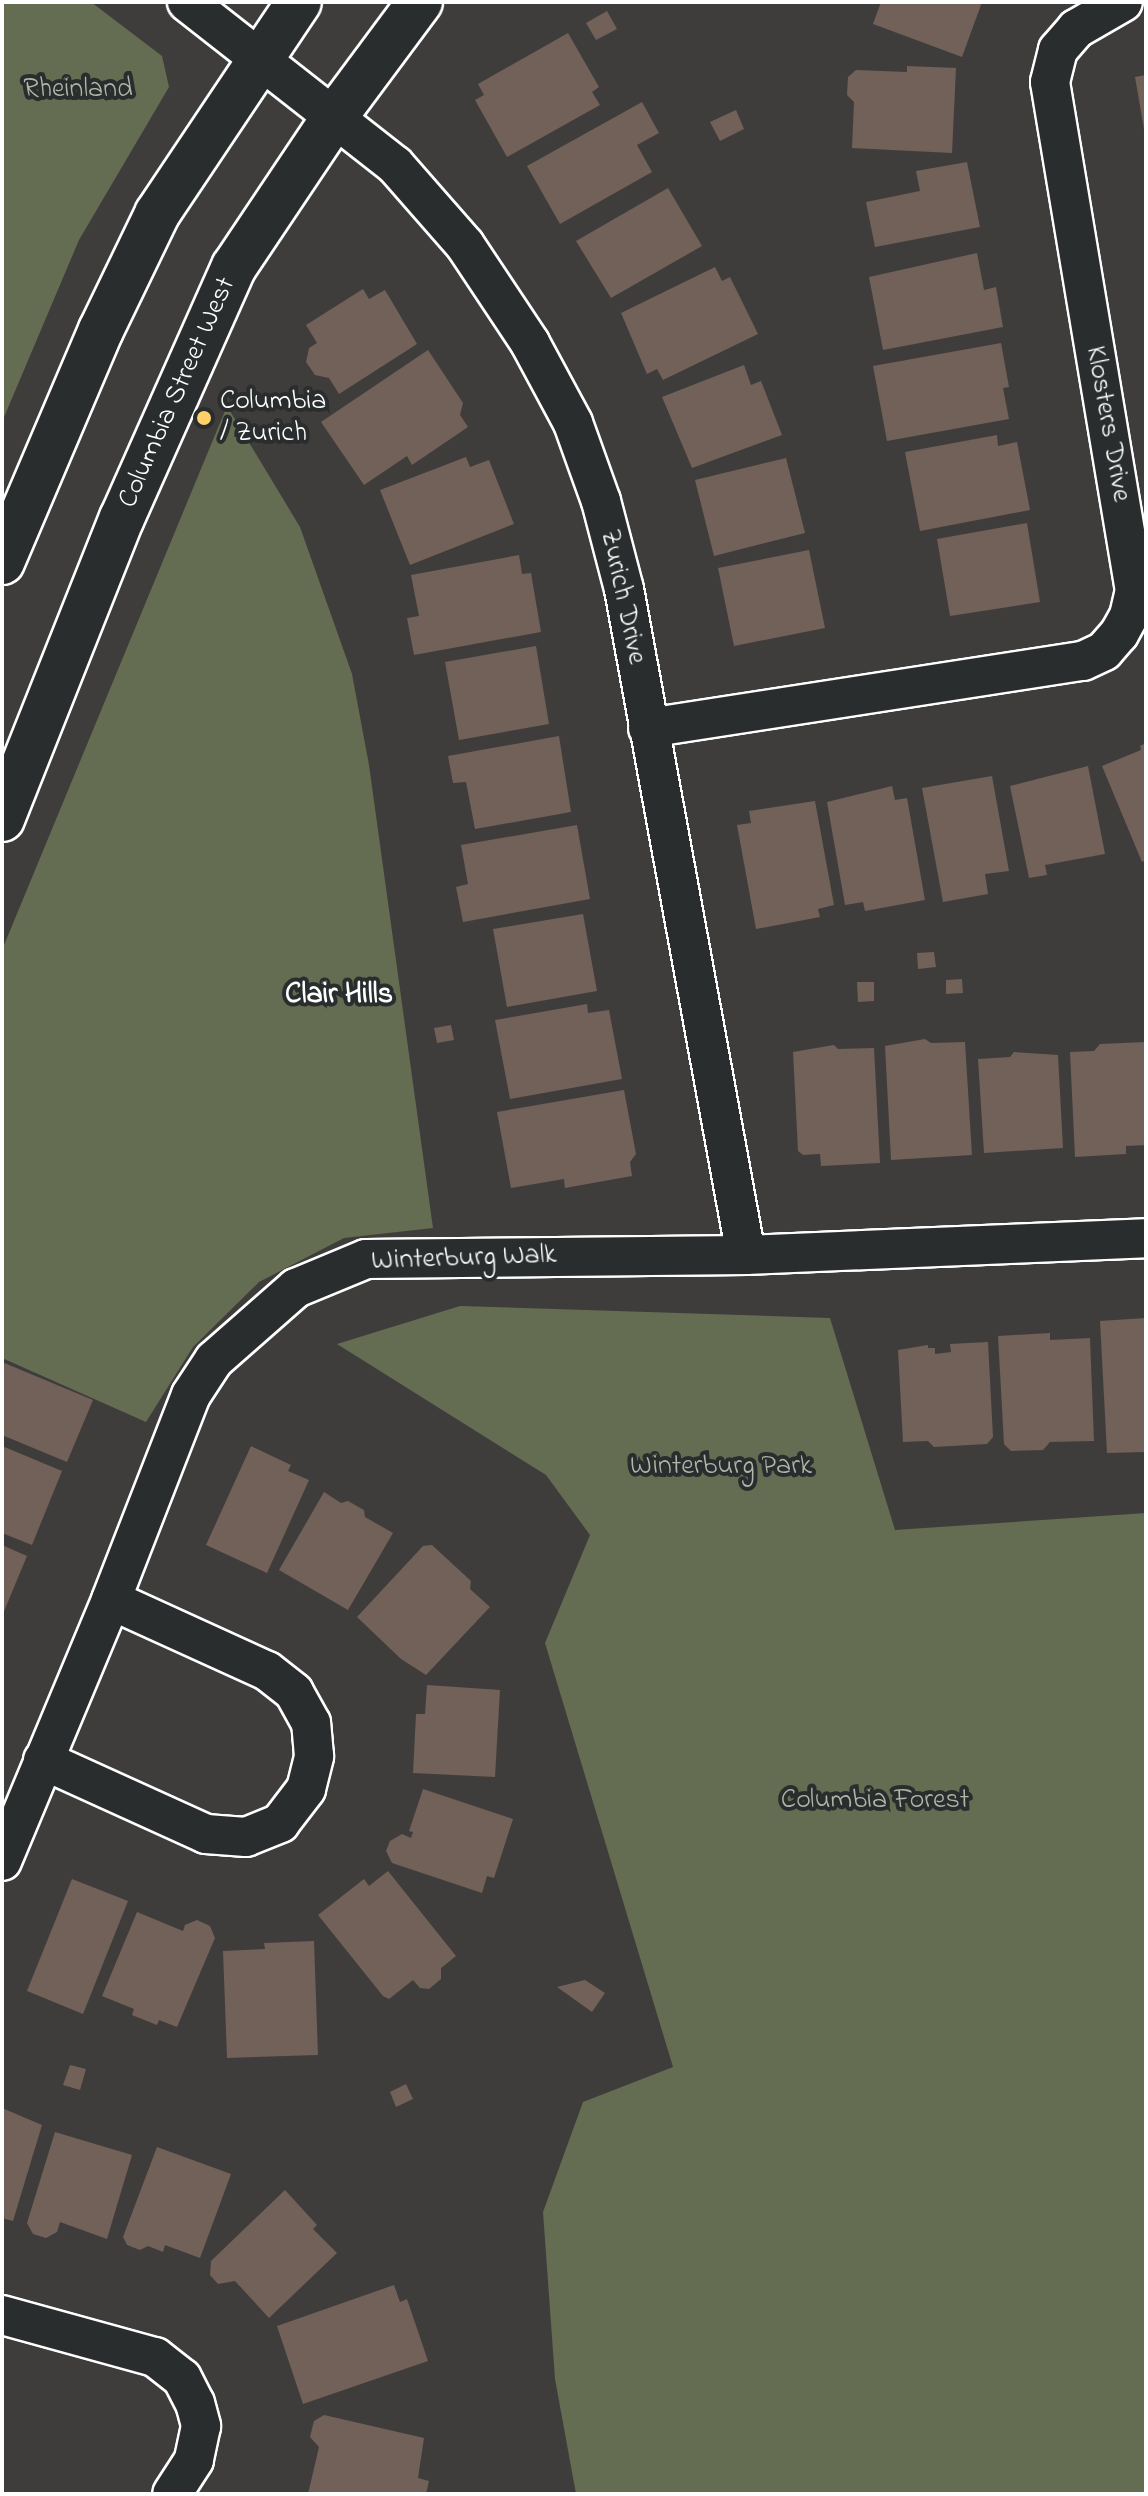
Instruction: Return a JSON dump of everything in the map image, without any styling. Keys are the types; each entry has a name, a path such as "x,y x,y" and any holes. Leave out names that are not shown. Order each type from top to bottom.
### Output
{"main road":[{"path":"2,562 89,356 157,214 299,2"},
{"name":"Columbia Street West","path":"2,819 122,518 234,267 333,119 420,2"}],"street":[{"name":"Zurich Drive","path":"187,2 395,165 465,245 530,343 573,423 601,501 624,589 746,1255"},
{"name":"Klosters Drive","path":"648,728 1083,661 1104,651 1119,634 1129,616 1135,591 1050,82 1058,50 1076,29 1123,2"},
{"name":"Winterburg Walk","path":"2,1861 111,1600 191,1395 214,1360 296,1288 366,1259 746,1255 1146,1238"},
{"path":"43,1760 206,1834 246,1837 280,1823 306,1789 314,1756 311,1723 294,1692 267,1671 111,1600"},
{"path":"2,2315 155,2357 182,2378 195,2403 201,2426 194,2460 172,2494"}],"green space":[{"name":"Rheinland","path":"2,2 91,2 162,56 169,87 79,240 2,422"},
{"path":"227,406 300,527 352,674 369,765 433,1228 344,1238 259,1282 193,1347 146,1422 2,1358 2,950"},
{"name":"Columbia Forest","path":"460,1306 830,1318 895,1530 1146,1513 1146,2494 576,2494 555,2379 543,2212 583,2102 673,2067 545,1643 590,1535 546,1475 337,1344"}],"building":[{"path":"881,2 982,2 962,57 873,24"},
{"path":"607,11 617,29 596,40 586,23"},
{"path":"568,33 599,87 592,92 600,105 507,157 475,100 484,95 478,84"},
{"path":"907,66 956,68 952,153 852,148 854,102 847,95 848,77 856,70 907,72"},
{"path":"1146,75 1146,129 1144,129 1135,77"},
{"path":"642,102 659,133 637,145 652,172 560,224 527,166"},
{"path":"736,110 744,129 720,141 710,122"},
{"path":"967,162 980,227 875,247 866,202 920,191 916,171"},
{"path":"668,188 702,246 611,298 576,241"},
{"path":"977,253 984,290 996,287 1003,327 883,350 869,277"},
{"path":"715,267 722,281 730,277 758,334 663,380 657,369 647,374 621,313"},
{"path":"363,289 369,299 385,290 417,344 339,394 329,378 315,375 306,362 309,348 317,343 306,325"},
{"path":"1001,343 1009,387 1003,388 1009,419 887,441 873,366"},
{"path":"428,350 463,403 460,415 468,427 412,465 407,456 364,485 321,422"},
{"path":"744,365 751,385 761,381 782,435 692,468 662,397"},
{"path":"997,435 998,446 1017,442 1030,510 920,531 905,452"},
{"path":"466,457 470,467 489,460 514,524 410,565 380,490"},
{"path":"786,458 805,533 714,556 695,480"},
{"path":"1027,523 1040,602 950,616 937,539"},
{"path":"809,550 825,628 734,646 718,568"},
{"path":"519,555 522,574 531,573 541,632 414,655 407,618 419,616 411,575"},
{"path":"536,646 549,724 459,740 445,662"},
{"path":"559,736 571,812 475,829 466,782 453,783 448,756"},
{"path":"1146,743 1146,860 1142,862 1102,766 1141,750 1140,746"},
{"path":"1088,766 1105,854 1045,865 1047,875 1029,878 1010,786"},
{"path":"992,776 1009,871 985,874 988,894 943,902 922,788"},
{"path":"892,786 895,800 907,798 925,900 865,911 863,902 845,905 827,802"},
{"path":"815,801 834,905 818,909 820,917 756,929 737,825 751,823 749,811"},
{"path":"577,825 590,899 463,922 456,887 468,884 461,845"},
{"path":"583,914 597,991 507,1007 493,929"},
{"path":"934,952 936,967 918,969 917,953"},
{"path":"962,979 963,993 946,994 946,980"},
{"path":"857,982 874,982 874,1001 858,1002"},
{"path":"587,1004 588,1013 609,1010 622,1079 510,1099 495,1020"},
{"path":"451,1025 454,1040 437,1043 434,1028"},
{"path":"925,1039 931,1043 965,1042 972,1155 891,1160 885,1046"},
{"path":"1146,1042 1146,1145 1126,1146 1126,1154 1075,1157 1070,1052 1094,1051 1100,1044"},
{"path":"834,1045 838,1049 874,1048 880,1163 821,1166 820,1154 803,1155 798,1151 793,1052"},
{"path":"1014,1052 1058,1055 1063,1148 984,1153 978,1059 1010,1057"},
{"path":"624,1090 636,1154 630,1162 632,1176 565,1188 564,1179 511,1188 497,1112"},
{"path":"1146,1318 1146,1452 1107,1453 1100,1321"},
{"path":"1050,1333 1050,1340 1090,1338 1094,1441 1050,1442 1043,1450 1011,1451 1004,1444 998,1336"},
{"path":"988,1342 993,1437 987,1444 934,1447 928,1441 903,1442 898,1350 928,1345 928,1348 935,1348 935,1354 951,1352 950,1344"},
{"path":"2,1362 93,1400 67,1462 2,1435"},
{"path":"2,1446 62,1471 32,1545 2,1533"},
{"path":"251,1446 291,1465 288,1471 309,1480 267,1573 206,1545"},
{"path":"324,1492 341,1503 348,1501 364,1510 365,1517 393,1533 348,1610 279,1570"},
{"path":"2,1545 27,1556 2,1616"},
{"path":"432,1545 471,1581 470,1589 490,1607 426,1675 401,1659 357,1617 423,1546"},
{"path":"427,1685 500,1690 495,1777 413,1773 416,1714 425,1714"},
{"path":"423,1789 513,1819 494,1878 487,1876 482,1893 392,1863 386,1851 390,1841 402,1834 411,1838 413,1832 409,1831"},
{"path":"388,1871 456,1956 441,1968 441,1979 429,1989 420,1988 413,1980 389,1999 383,1996 318,1915 364,1879 369,1886"},
{"path":"72,1879 128,1901 83,2014 27,1991"},
{"path":"137,1912 183,1931 185,1925 197,1920 210,1926 215,1938 177,2027 159,2020 157,2025 132,2015 134,2009 102,1996"},
{"path":"314,1941 318,2055 227,2058 223,1951 265,1949 264,1943"},
{"path":"585,1980 605,1993 592,2012 557,1987"},
{"path":"70,2065 86,2069 80,2090 63,2085"},
{"path":"406,2084 413,2099 396,2107 390,2092"},
{"path":"2,2108 42,2125 13,2221 2,2218"},
{"path":"55,2132 132,2155 107,2239 60,2222 57,2232 46,2238 33,2234 27,2223"},
{"path":"157,2147 231,2174 200,2258 165,2245 163,2252 148,2246 140,2250 127,2245 123,2237"},
{"path":"285,2190 317,2225 313,2229 337,2253 269,2318 235,2281 218,2284 210,2275 211,2261"},
{"path":"394,2285 400,2302 407,2299 428,2361 303,2404 277,2326"},
{"path":"324,2415 424,2438 418,2478 429,2481 426,2494 308,2494 319,2447 310,2437 314,2421"}],"place":[{"name":"Columbia / Zurich","path":"204,418"}],"district":[{"name":"Clair Hills","path":"339,995"}],"park label":[{"name":"Winterburg Park","path":"721,1467"}]}
